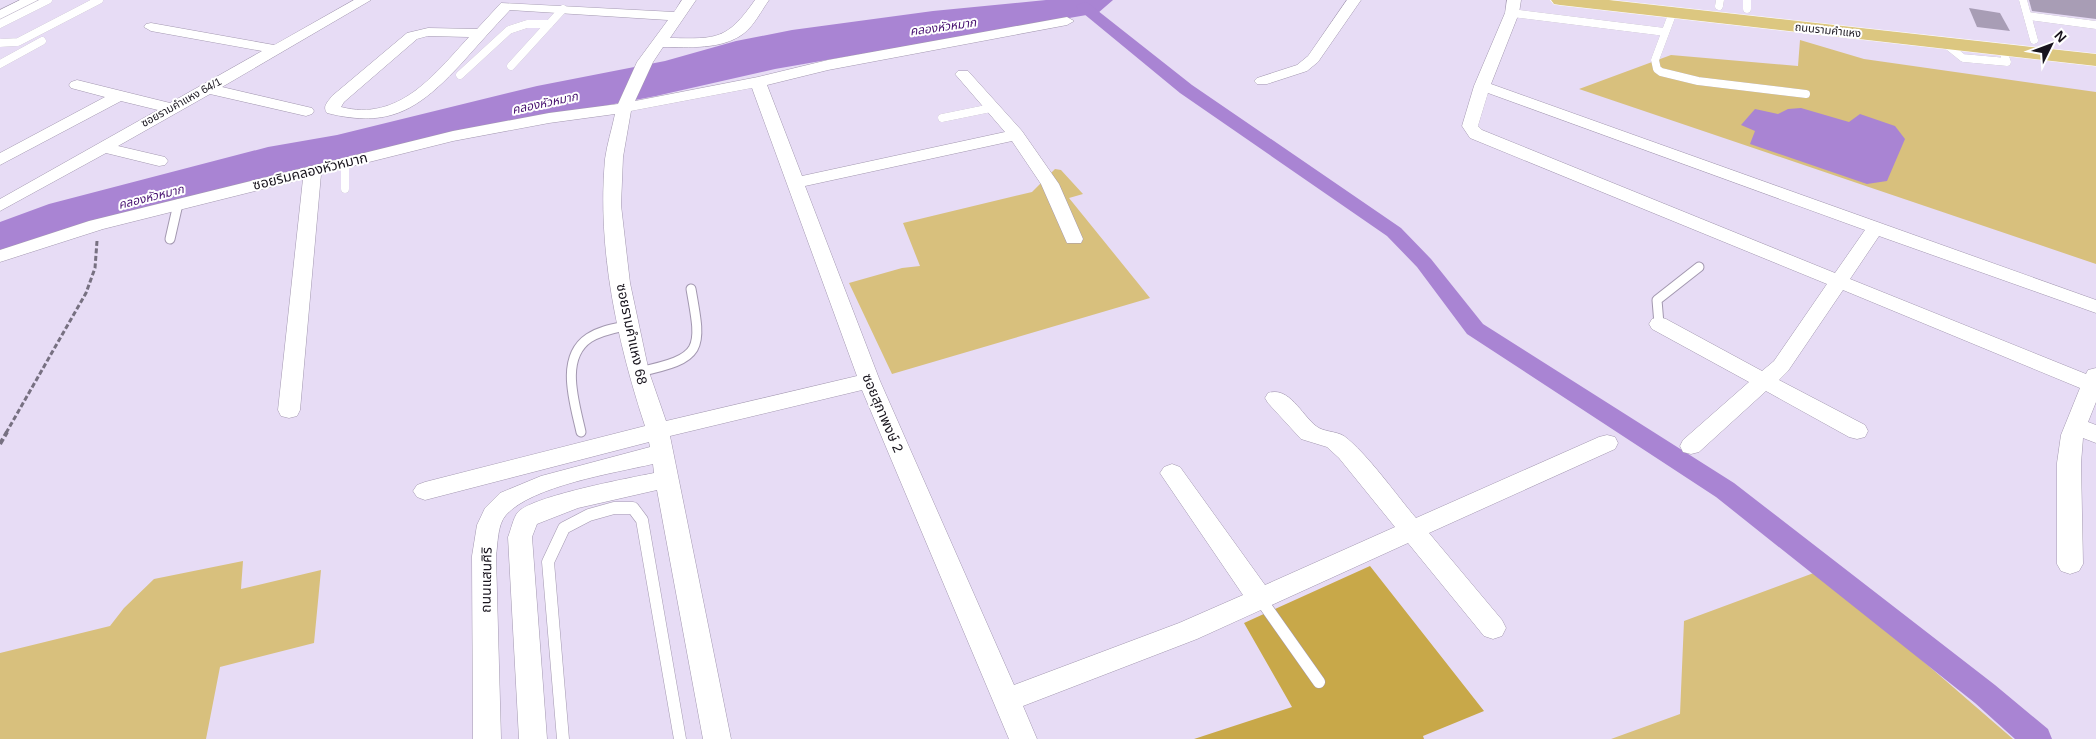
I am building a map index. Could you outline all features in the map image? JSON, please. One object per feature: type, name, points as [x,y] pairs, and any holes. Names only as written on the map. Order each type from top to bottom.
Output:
[{"type":"main road","name":"ถนนรามคำแหง","points":[[1560,0],[1670,6],[2002,50],[2096,60]]},
{"type":"main road","name":"ถนนรามคำแหง","points":[[1670,6],[1719,3],[1747,4],[2096,46]]},
{"type":"street","points":[[0,15],[31,0]]},
{"type":"street","name":"ซอยรามคำแหง 68","points":[[689,0],[645,62],[625,106],[614,157],[612,205],[620,283],[638,372],[660,442],[717,739]]},
{"type":"street","points":[[658,42],[702,42],[728,36],[739,30],[762,0]]},
{"type":"street","points":[[1262,81],[1302,68],[1313,59],[1354,0]]},
{"type":"street","name":"ซอยรามคำแหง 64/1","points":[[0,206],[356,1]]},
{"type":"street","points":[[480,33],[428,32],[412,36],[338,99],[333,110],[352,116],[376,115],[390,112],[412,102],[431,87],[480,33],[502,8],[526,3],[563,9],[605,5],[677,16]]},
{"type":"street","points":[[1513,6],[1482,86],[1470,126],[1476,134],[1839,282],[2094,382],[2072,435],[2070,463],[2070,564]]},
{"type":"street","name":"ซอยริมคลองหัวหมาก","points":[[0,256],[96,225],[453,136],[758,82],[828,66],[1067,21]]},
{"type":"street","points":[[151,27],[274,49]]},
{"type":"street","points":[[963,74],[1016,134],[1050,184],[1074,239]]},
{"type":"street","name":"ซอยสุภาพงษ์ 2","points":[[758,82],[869,381],[1023,739]]},
{"type":"street","points":[[77,85],[171,108]]},
{"type":"street","points":[[1482,86],[2096,306]]},
{"type":"street","points":[[206,88],[306,111]]},
{"type":"street","points":[[0,160],[120,96]]},
{"type":"street","points":[[796,184],[1016,134]]},
{"type":"street","points":[[102,147],[159,161]]},
{"type":"street","points":[[289,410],[313,170]]},
{"type":"street","points":[[1691,446],[1781,366],[1876,227]]},
{"type":"street","points":[[1659,324],[1856,432]]},
{"type":"street","points":[[425,491],[660,442],[869,381]]},
{"type":"street","points":[[1276,398],[1310,432],[1335,441],[1347,452],[1493,628]]},
{"type":"street","points":[[2075,425],[2096,435]]},
{"type":"street","name":"ถนนแสนศิริ","points":[[488,739],[484,556],[489,526],[497,509],[508,498],[525,491],[660,442]]},
{"type":"street","points":[[1007,700],[1188,631],[1259,597],[1414,531],[1607,443]]},
{"type":"street","points":[[1172,473],[1259,597]]},
{"type":"street","points":[[533,739],[520,537],[527,518],[543,510],[577,500],[667,478]]},
{"type":"street","points":[[525,491],[543,510]]},
{"type":"lane","points":[[0,10],[21,0]]},
{"type":"lane","points":[[0,24],[48,0]]},
{"type":"lane","points":[[0,43],[18,42],[100,0]]},
{"type":"lane","points":[[2023,0],[2034,40]]},
{"type":"lane","points":[[1513,6],[1665,32]]},
{"type":"lane","points":[[1670,6],[1665,32],[1654,60],[1657,69],[1661,72],[1698,81],[1806,94]]},
{"type":"lane","points":[[511,66],[563,9]]},
{"type":"lane","points":[[2028,16],[2096,25]]},
{"type":"lane","points":[[460,75],[510,30],[527,24],[549,24]]},
{"type":"lane","points":[[0,64],[42,41]]},
{"type":"lane","points":[[0,57],[8,59]]},
{"type":"lane","points":[[942,118],[992,108]]},
{"type":"lane","points":[[345,162],[345,189]]},
{"type":"lane","points":[[170,239],[178,204]]},
{"type":"lane","points":[[1659,324],[1657,300],[1699,267]]},
{"type":"lane","points":[[638,372],[666,366],[683,358],[699,337],[691,289]]},
{"type":"lane","points":[[581,432],[570,369],[576,354],[586,340],[602,332],[629,326]]},
{"type":"lane","points":[[563,739],[548,562],[564,528],[589,515],[614,508],[633,508],[642,520],[680,739]]},
{"type":"lane","points":[[1259,597],[1319,682]]},
{"type":"path","points":[[0,444],[86,293],[94,275],[98,255],[96,225]]},
{"type":"shaded area","points":[[1800,40],[1864,59],[2096,92],[2096,264],[1579,89],[1671,55],[1798,66]]},
{"type":"shaded area","points":[[1055,169],[1061,170],[1083,194],[1069,198],[1150,298],[892,374],[849,283],[902,268],[920,266],[903,223],[1032,192]]},
{"type":"shaded area","points":[[243,561],[241,589],[321,570],[314,643],[220,667],[206,739],[0,739],[0,653],[110,626],[124,608],[154,579]]},
{"type":"shaded area","points":[[1370,566],[1484,711],[1423,736],[1424,739],[1194,739],[1292,707],[1244,623]]},
{"type":"shaded area","points":[[1819,571],[2013,739],[1611,739],[1680,714],[1684,621]]},
{"type":"water","name":"คลองหัวหมาก","points":[[1046,0],[1113,0],[1098,13],[775,69],[656,96],[400,145],[0,250],[0,222],[49,204],[268,147],[337,135],[537,86],[665,61],[736,41],[792,30],[933,11]]},
{"type":"water","points":[[1801,108],[1849,122],[1860,114],[1895,126],[1905,139],[1887,181],[1867,184],[1750,144],[1755,131],[1741,125],[1755,109],[1778,114],[1788,109]]},
{"type":"building","points":[[2029,0],[2096,0],[2096,19],[2032,11]]},
{"type":"building","points":[[1969,8],[2000,13],[2010,31],[1977,27]]},
{"type":"waterway","points":[[1083,6],[1186,89],[1394,232],[1424,263],[1475,329],[1522,361],[1641,434],[1725,490],[1985,694],[2037,739]]}]
